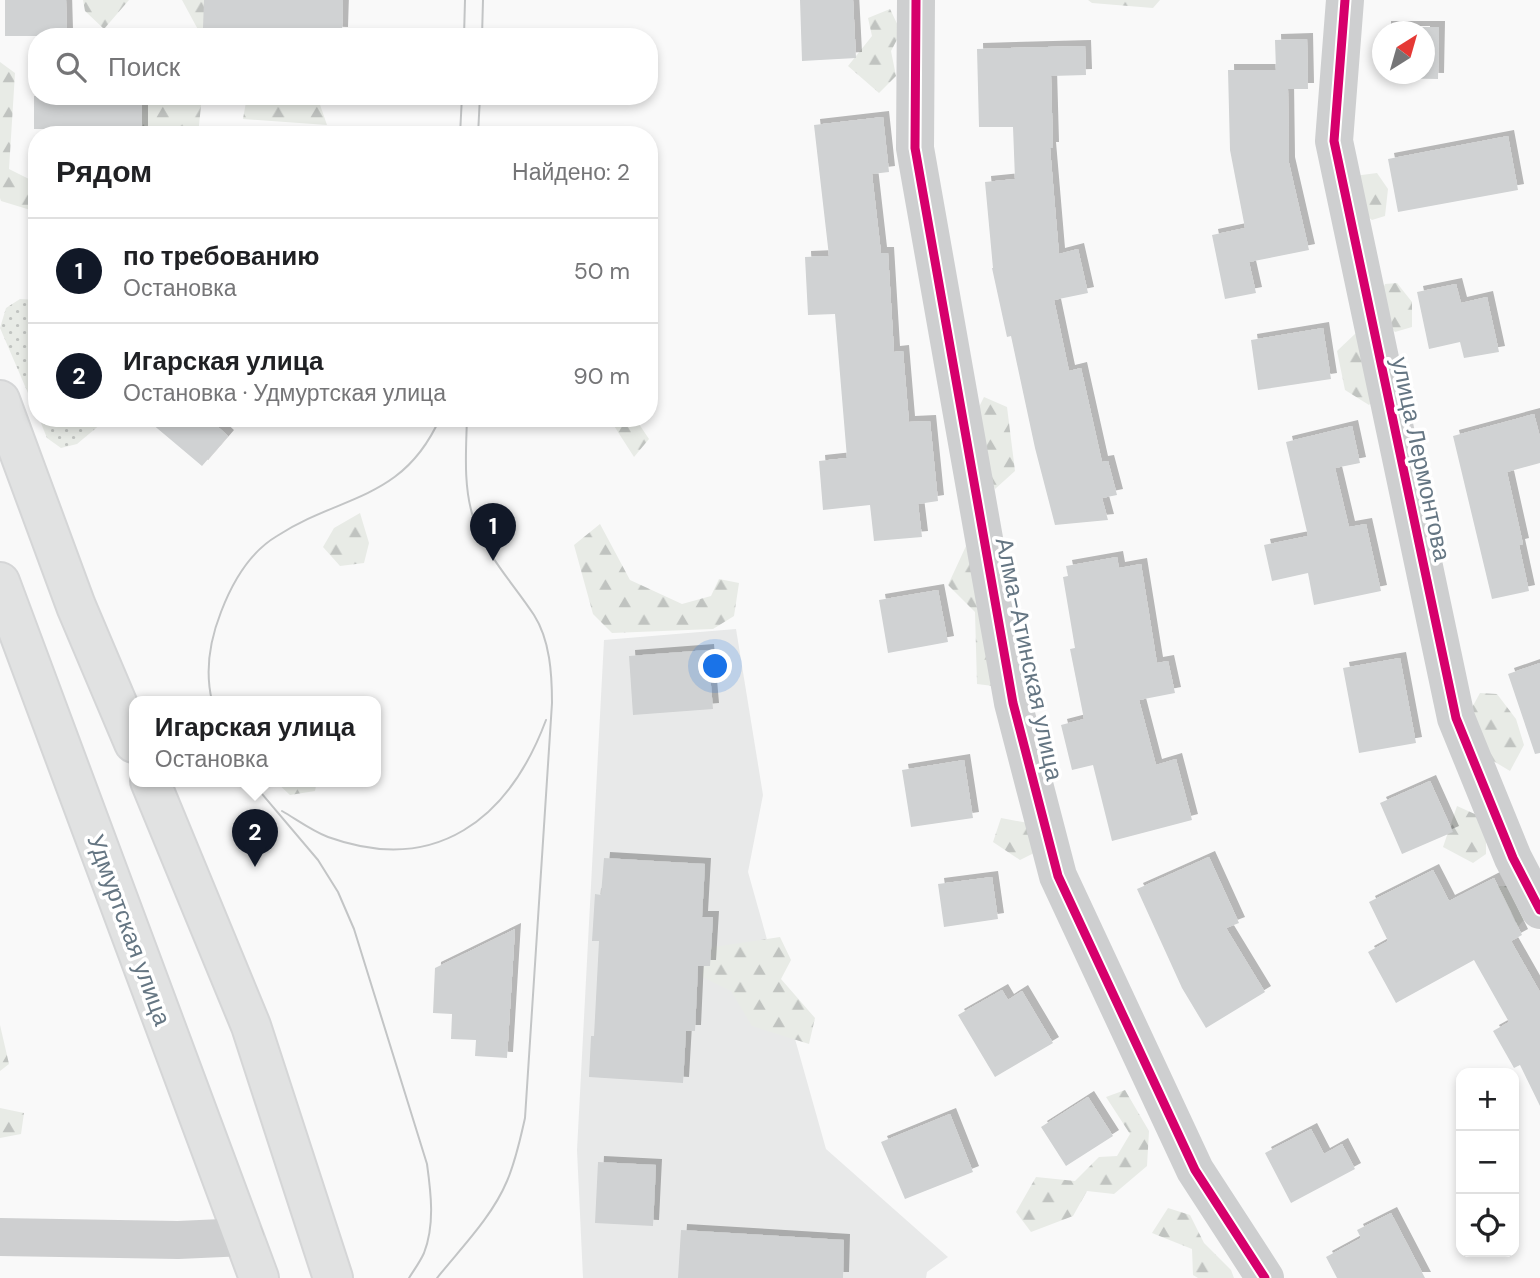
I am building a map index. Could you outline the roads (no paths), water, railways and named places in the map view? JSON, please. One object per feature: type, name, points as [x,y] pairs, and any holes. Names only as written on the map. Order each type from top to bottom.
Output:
[{"type":"main road","points":[[0,400],[76,606],[129,731]]},
{"type":"main road","name":"Удмуртская улица","points":[[0,582],[259,1278]]},
{"type":"main road","points":[[152,787],[251,1026],[332,1278]]},
{"type":"street","name":"Алма-Атинская улица","points":[[916,0],[915,148],[1013,703],[1058,876],[1195,1170],[1265,1278]]},
{"type":"street","name":"улица Лермонтова","points":[[1345,0],[1334,141],[1457,718],[1513,858],[1540,910]]},
{"type":"street","points":[[0,1237],[178,1240],[245,1237]]},
{"type":"tram line","points":[[464,28],[465,0]]},
{"type":"tram line","points":[[482,28],[483,0]]},
{"type":"tram line","points":[[460,126],[462,105]]},
{"type":"tram line","points":[[478,126],[480,105]]},
{"type":"tram line","points":[[211,696],[209,667],[214,634],[231,590],[250,559],[267,543],[301,522],[389,481],[408,466],[435,427]]},
{"type":"tram line","points":[[437,1278],[475,1232],[501,1194],[518,1150],[525,1118],[552,703],[549,658],[544,635],[534,615],[493,558],[479,533],[470,508],[467,427]]},
{"type":"tram line","points":[[282,811],[328,837],[367,847],[402,849],[435,843],[464,830],[489,811],[512,786],[546,720]]},
{"type":"tram line","points":[[256,787],[318,860],[338,892],[354,929],[427,1164],[431,1198],[430,1231],[424,1253],[409,1278]]},
{"type":"place","name":"по требованию","points":[[493,561]]},
{"type":"place","name":"Игарская улица","points":[[255,867]]}]
